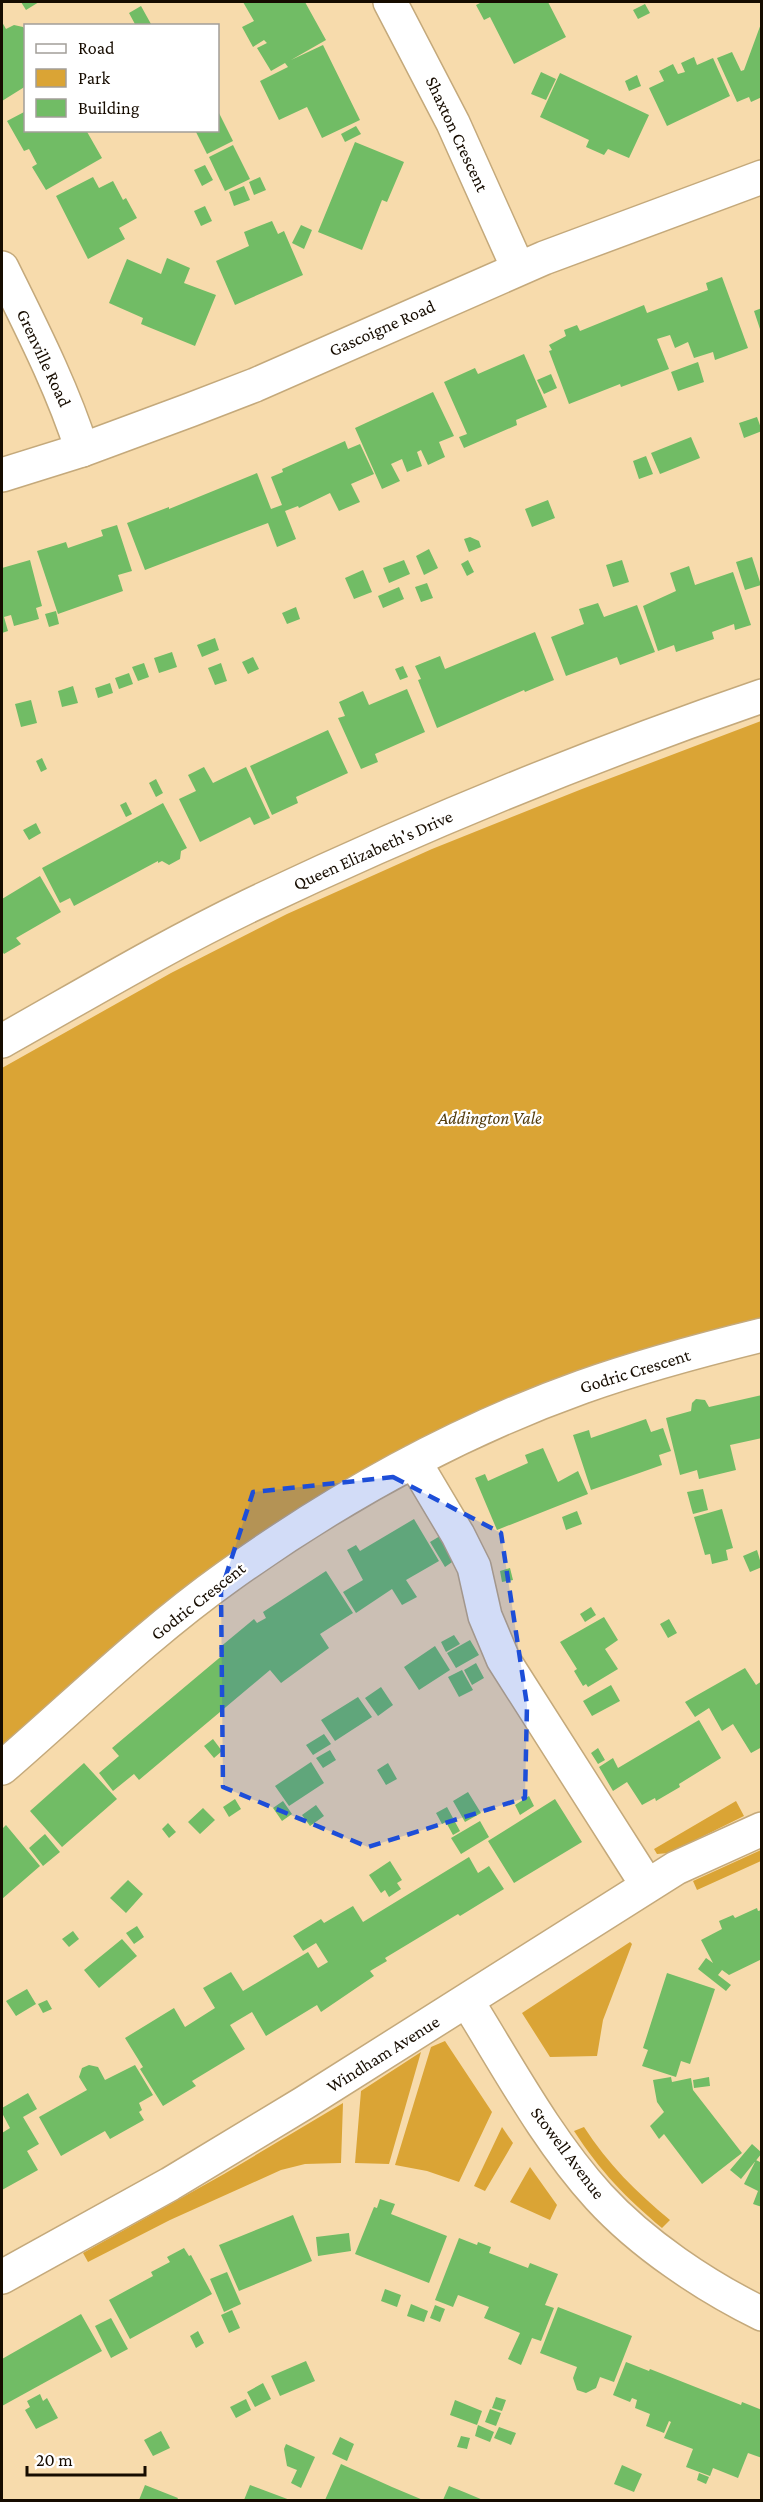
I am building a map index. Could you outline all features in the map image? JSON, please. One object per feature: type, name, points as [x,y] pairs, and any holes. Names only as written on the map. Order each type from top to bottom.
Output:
[{"type":"street","name":"Shaxton Crescent","points":[[390,2],[453,123],[518,268]]},
{"type":"street","name":"Gascoigne Road","points":[[2,475],[82,450],[255,385],[518,268],[762,177]]},
{"type":"street","name":"Grenville Road","points":[[2,268],[55,380],[82,450]]},
{"type":"street","name":"Queen Elizabeth's Drive","points":[[2,1041],[186,939],[315,875],[530,783],[762,696]]},
{"type":"street","name":"Godric Crescent","points":[[2,1768],[136,1649],[226,1577],[316,1517],[414,1461],[521,1411],[581,1387],[644,1366],[762,1335]]},
{"type":"street","points":[[414,1461],[474,1566],[485,1616],[503,1659],[647,1886]]},
{"type":"street","name":"Windham Avenue","points":[[2,2277],[170,2184],[467,2001],[647,1886],[700,1855],[762,1829]]},
{"type":"street","name":"Stowell Avenue","points":[[467,2001],[532,2105],[587,2183],[601,2199],[679,2264],[720,2292],[762,2314]]},
{"type":"highlighted area","points":[[393,1477],[501,1533],[527,1705],[525,1798],[368,1847],[223,1787],[221,1591],[253,1492]]},
{"type":"green space","name":"Addington Vale","points":[[761,721],[761,1320],[538,1387],[463,1419],[392,1454],[318,1496],[262,1533],[2,1748],[2,1068],[171,973],[287,914],[432,849]]},
{"type":"green space","points":[[736,1801],[744,1816],[669,1853],[657,1854],[654,1849]]},
{"type":"green space","points":[[761,1850],[761,1861],[697,1890],[693,1881]]},
{"type":"green space","points":[[630,1942],[632,1944],[603,2020],[597,2056],[550,2057],[522,2013]]},
{"type":"green space","points":[[445,2041],[492,2112],[459,2182],[427,2171],[395,2165],[431,2047]]},
{"type":"green space","points":[[421,2052],[389,2164],[355,2163],[361,2091]]},
{"type":"green space","points":[[343,2103],[341,2163],[305,2164],[281,2170],[170,2220],[88,2262],[83,2253],[224,2174]]},
{"type":"green space","points":[[502,2127],[513,2143],[485,2191],[474,2186]]},
{"type":"green space","points":[[584,2127],[623,2177],[670,2220],[662,2228],[625,2195],[594,2159],[574,2131]]},
{"type":"green space","points":[[530,2167],[557,2205],[550,2220],[510,2202]]},
{"type":"building","points":[[21,2],[39,2],[26,10]]},
{"type":"building","points":[[243,2],[305,2],[326,40],[291,60],[323,45],[360,120],[322,138],[307,107],[279,120],[260,81],[288,67],[285,63],[271,71],[257,48],[267,43],[264,40],[253,47],[242,27],[254,21]]},
{"type":"building","points":[[482,2],[548,2],[566,37],[514,64],[490,17],[484,20],[476,5]]},
{"type":"building","points":[[645,4],[650,13],[638,19],[633,10]]},
{"type":"building","points":[[141,6],[151,24],[135,24],[129,13]]},
{"type":"building","points":[[762,21],[762,97],[751,102],[749,97],[737,102],[717,58],[732,52],[741,71],[744,70]]},
{"type":"building","points":[[2,22],[6,29],[14,25],[24,28],[24,87],[2,101]]},
{"type":"building","points":[[694,57],[697,65],[713,58],[730,96],[667,126],[649,88],[664,81],[659,71],[673,64],[678,74],[685,72],[681,63]]},
{"type":"building","points":[[541,72],[556,79],[546,100],[531,94]]},
{"type":"building","points":[[560,73],[649,115],[629,158],[608,149],[604,155],[586,147],[589,140],[540,117]]},
{"type":"building","points":[[637,75],[641,86],[629,91],[625,81]]},
{"type":"building","points":[[24,112],[24,132],[87,132],[102,158],[46,190],[32,167],[37,164],[29,149],[24,151],[7,121]]},
{"type":"building","points":[[219,113],[233,141],[207,154],[196,132],[219,132]]},
{"type":"building","points":[[356,126],[361,134],[345,142],[341,134]]},
{"type":"building","points":[[355,142],[404,162],[387,202],[382,200],[362,250],[318,232]]},
{"type":"building","points":[[233,145],[250,179],[225,191],[209,157]]},
{"type":"building","points":[[205,165],[213,180],[202,186],[194,170]]},
{"type":"building","points":[[93,177],[99,188],[113,181],[123,200],[126,198],[137,218],[119,228],[125,239],[88,259],[56,196]]},
{"type":"building","points":[[260,177],[266,190],[254,195],[249,182]]},
{"type":"building","points":[[244,186],[250,200],[234,206],[229,192]]},
{"type":"building","points":[[205,206],[212,221],[201,226],[194,211]]},
{"type":"building","points":[[272,221],[278,234],[284,231],[303,275],[235,305],[216,261],[249,246],[244,232]]},
{"type":"building","points":[[301,225],[312,230],[304,249],[292,243]]},
{"type":"building","points":[[167,258],[190,268],[184,283],[216,295],[195,346],[141,324],[143,318],[109,303],[127,259],[161,274]]},
{"type":"building","points":[[722,277],[748,348],[715,360],[713,352],[694,358],[688,342],[675,348],[670,335],[657,339],[669,369],[621,387],[620,384],[569,404],[549,351],[552,350],[549,345],[566,336],[564,330],[577,325],[580,331],[644,305],[647,313],[708,290],[706,283]]},
{"type":"building","points":[[762,308],[762,332],[761,332],[754,311]]},
{"type":"building","points":[[524,354],[547,407],[516,420],[517,425],[464,448],[459,437],[467,434],[444,382],[475,368],[478,374]]},
{"type":"building","points":[[698,362],[704,382],[678,391],[671,372]]},
{"type":"building","points":[[551,374],[557,388],[544,394],[537,380]]},
{"type":"building","points":[[433,392],[454,436],[439,442],[445,457],[428,465],[421,450],[417,452],[422,466],[407,472],[402,459],[391,464],[400,481],[382,489],[355,428]]},
{"type":"building","points":[[757,417],[762,431],[744,438],[739,423]]},
{"type":"building","points":[[691,437],[700,458],[660,474],[651,453]]},
{"type":"building","points":[[345,441],[348,449],[360,444],[374,474],[351,484],[360,502],[339,511],[330,493],[299,508],[298,506],[285,511],[296,539],[277,547],[268,523],[145,570],[127,523],[169,507],[169,509],[257,473],[271,509],[282,505],[271,477],[283,472],[282,469]]},
{"type":"building","points":[[646,456],[653,474],[639,479],[633,461]]},
{"type":"building","points":[[548,500],[555,518],[532,527],[525,509]]},
{"type":"building","points":[[117,525],[132,571],[118,575],[123,591],[58,614],[37,551],[66,542],[68,548],[103,536],[101,530]]},
{"type":"building","points":[[470,537],[479,541],[481,547],[469,552],[464,539]]},
{"type":"building","points":[[429,549],[438,568],[424,575],[416,556]]},
{"type":"building","points":[[752,557],[761,585],[745,590],[736,562]]},
{"type":"building","points":[[30,560],[42,606],[36,608],[39,619],[14,626],[11,615],[4,617],[8,631],[2,633],[2,568]]},
{"type":"building","points":[[404,560],[410,574],[389,583],[383,568]]},
{"type":"building","points":[[468,560],[474,572],[467,576],[461,564]]},
{"type":"building","points":[[622,560],[629,582],[613,587],[606,565]]},
{"type":"building","points":[[689,566],[695,585],[733,572],[751,625],[735,630],[734,624],[712,632],[714,639],[676,652],[674,645],[658,651],[643,606],[676,591],[670,573]]},
{"type":"building","points":[[363,570],[372,592],[354,599],[345,578]]},
{"type":"building","points":[[427,583],[433,598],[421,602],[415,587]]},
{"type":"building","points":[[399,587],[404,599],[383,608],[378,596]]},
{"type":"building","points":[[598,603],[604,617],[637,605],[655,652],[620,665],[617,657],[566,676],[551,637],[584,624],[579,609]]},
{"type":"building","points":[[296,607],[300,619],[287,624],[282,613]]},
{"type":"building","points":[[56,611],[59,624],[49,627],[45,614]]},
{"type":"building","points":[[535,632],[554,680],[525,692],[524,690],[437,728],[418,680],[421,679],[415,666],[440,656],[445,669]]},
{"type":"building","points":[[215,638],[219,650],[202,657],[197,645]]},
{"type":"building","points":[[172,652],[177,667],[159,673],[154,658]]},
{"type":"building","points":[[253,657],[259,669],[248,674],[242,662]]},
{"type":"building","points":[[144,663],[149,677],[138,681],[132,667]]},
{"type":"building","points":[[221,663],[227,681],[215,685],[208,668]]},
{"type":"building","points":[[403,666],[408,677],[400,680],[395,669]]},
{"type":"building","points":[[129,673],[133,684],[119,689],[115,678]]},
{"type":"building","points":[[110,683],[113,693],[98,698],[95,688]]},
{"type":"building","points":[[73,686],[78,703],[62,707],[58,691]]},
{"type":"building","points":[[407,689],[425,732],[375,754],[378,762],[361,769],[338,718],[345,716],[339,702],[363,691],[369,705]]},
{"type":"building","points":[[31,700],[37,723],[21,727],[15,704]]},
{"type":"building","points":[[328,730],[348,773],[296,797],[298,803],[272,815],[250,766]]},
{"type":"building","points":[[42,758],[47,769],[41,772],[36,761]]},
{"type":"building","points":[[204,767],[213,783],[246,767],[270,818],[254,825],[250,817],[200,842],[179,799],[196,791],[188,775]]},
{"type":"building","points":[[156,779],[163,793],[156,797],[149,783]]},
{"type":"building","points":[[126,802],[132,814],[126,817],[120,805]]},
{"type":"building","points":[[163,803],[187,848],[181,851],[180,859],[169,865],[162,861],[158,863],[158,861],[74,906],[70,898],[60,903],[42,868]]},
{"type":"building","points":[[36,823],[41,833],[29,840],[23,830]]},
{"type":"building","points":[[40,876],[61,912],[16,938],[21,944],[4,954],[2,951],[2,899]]},
{"type":"building","points":[[762,1395],[762,1438],[730,1445],[736,1470],[699,1479],[697,1470],[680,1475],[666,1418],[691,1411],[692,1403],[696,1399],[705,1400],[709,1407]]},
{"type":"building","points":[[646,1419],[651,1432],[663,1428],[671,1451],[659,1455],[662,1465],[591,1490],[573,1435],[589,1430],[591,1438]]},
{"type":"building","points":[[543,1448],[558,1482],[578,1471],[588,1494],[497,1530],[475,1478],[485,1474],[488,1481],[528,1463],[525,1455]]},
{"type":"building","points":[[703,1489],[708,1510],[693,1514],[687,1492]]},
{"type":"building","points":[[722,1509],[733,1548],[726,1550],[728,1560],[712,1564],[710,1554],[705,1555],[694,1517]]},
{"type":"building","points":[[577,1511],[582,1524],[566,1530],[562,1517]]},
{"type":"building","points":[[414,1519],[439,1561],[406,1580],[417,1597],[402,1605],[392,1589],[356,1613],[343,1592],[363,1580],[347,1550],[356,1545],[360,1551]]},
{"type":"building","points":[[440,1536],[455,1560],[445,1567],[430,1542]]},
{"type":"building","points":[[757,1550],[762,1567],[750,1572],[743,1556]]},
{"type":"building","points":[[510,1568],[513,1580],[502,1582],[500,1571]]},
{"type":"building","points":[[326,1571],[353,1613],[320,1634],[329,1648],[281,1683],[270,1670],[139,1780],[134,1774],[113,1791],[99,1773],[119,1756],[112,1748],[224,1654],[219,1648],[254,1619],[257,1623],[266,1618],[263,1612]]},
{"type":"building","points":[[591,1607],[596,1615],[585,1622],[580,1614]]},
{"type":"building","points":[[604,1617],[618,1640],[605,1649],[618,1669],[588,1687],[586,1684],[583,1686],[574,1671],[577,1669],[560,1642]]},
{"type":"building","points":[[669,1619],[677,1633],[668,1638],[660,1624]]},
{"type":"building","points":[[454,1635],[460,1644],[446,1652],[441,1642]]},
{"type":"building","points":[[470,1640],[479,1655],[456,1668],[447,1653]]},
{"type":"building","points":[[435,1646],[450,1670],[419,1690],[404,1667]]},
{"type":"building","points":[[476,1663],[484,1678],[472,1685],[464,1670]]},
{"type":"building","points":[[745,1668],[756,1685],[762,1681],[762,1747],[751,1753],[733,1724],[722,1731],[709,1708],[695,1717],[685,1702]]},
{"type":"building","points":[[462,1670],[473,1690],[459,1697],[448,1677]]},
{"type":"building","points":[[611,1685],[620,1701],[592,1716],[583,1701]]},
{"type":"building","points":[[381,1687],[393,1705],[378,1716],[365,1698]]},
{"type":"building","points":[[358,1697],[372,1717],[335,1741],[321,1720]]},
{"type":"building","points":[[699,1720],[721,1758],[656,1801],[655,1798],[642,1805],[627,1782],[613,1791],[599,1767],[613,1758],[618,1768]]},
{"type":"building","points":[[324,1734],[331,1744],[313,1755],[306,1745]]},
{"type":"building","points":[[213,1739],[222,1751],[214,1758],[204,1746]]},
{"type":"building","points":[[598,1748],[605,1760],[598,1764],[591,1753]]},
{"type":"building","points":[[330,1750],[336,1760],[323,1768],[316,1758]]},
{"type":"building","points":[[311,1762],[324,1783],[289,1806],[275,1786]]},
{"type":"building","points":[[84,1763],[117,1799],[62,1847],[30,1811]]},
{"type":"building","points":[[388,1763],[397,1779],[386,1785],[377,1770]]},
{"type":"building","points":[[468,1792],[481,1813],[465,1822],[453,1801]]},
{"type":"building","points":[[529,1796],[534,1806],[520,1815],[515,1805]]},
{"type":"building","points":[[235,1799],[241,1809],[229,1817],[223,1807]]},
{"type":"building","points":[[555,1799],[582,1842],[514,1883],[488,1841]]},
{"type":"building","points":[[283,1801],[292,1814],[282,1821],[273,1808]]},
{"type":"building","points":[[316,1805],[324,1816],[310,1826],[302,1815]]},
{"type":"building","points":[[447,1807],[453,1818],[442,1824],[436,1813]]},
{"type":"building","points":[[203,1808],[215,1820],[200,1834],[188,1822]]},
{"type":"building","points":[[454,1820],[460,1831],[453,1835],[447,1824]]},
{"type":"building","points":[[480,1821],[489,1837],[461,1854],[451,1838]]},
{"type":"building","points":[[168,1823],[176,1832],[169,1838],[162,1829]]},
{"type":"building","points":[[6,1825],[40,1866],[2,1899],[2,1829]]},
{"type":"building","points":[[45,1834],[60,1852],[43,1866],[29,1848]]},
{"type":"building","points":[[469,1857],[478,1873],[489,1866],[504,1889],[385,1958],[387,1961],[370,1971],[374,1976],[321,2012],[317,2005],[266,2036],[252,2012],[230,2025],[245,2049],[192,2081],[196,2086],[163,2106],[140,2069],[143,2067],[125,2038],[174,2008],[185,2027],[215,2008],[203,1988],[231,1972],[243,1991],[308,1952],[318,1968],[328,1962],[316,1943],[303,1951],[293,1936],[321,1919],[324,1923],[353,1906],[363,1922]]},
{"type":"building","points":[[390,1861],[402,1880],[397,1883],[401,1889],[389,1897],[385,1890],[381,1893],[369,1875]]},
{"type":"building","points":[[128,1880],[143,1894],[126,1913],[110,1898]]},
{"type":"building","points":[[757,1908],[758,1911],[762,1910],[762,1959],[729,1975],[722,1970],[718,1975],[731,1985],[726,1991],[698,1969],[706,1958],[713,1963],[701,1940],[722,1929],[719,1921],[733,1915],[735,1918]]},
{"type":"building","points":[[137,1926],[144,1937],[134,1944],[126,1933]]},
{"type":"building","points":[[73,1931],[79,1939],[69,1947],[62,1939]]},
{"type":"building","points":[[122,1939],[137,1956],[99,1988],[84,1970]]},
{"type":"building","points":[[667,1973],[715,1989],[690,2064],[681,2061],[676,2077],[642,2066],[648,2050],[643,2048]]},
{"type":"building","points":[[27,1989],[36,2004],[16,2016],[6,2001]]},
{"type":"building","points":[[47,2000],[52,2009],[43,2013],[38,2004]]},
{"type":"building","points":[[89,2065],[98,2067],[105,2080],[135,2065],[153,2095],[139,2103],[142,2110],[139,2112],[144,2120],[110,2139],[105,2131],[61,2156],[39,2117],[87,2090],[79,2077],[82,2068]]},
{"type":"building","points":[[671,2077],[672,2082],[691,2078],[693,2090],[742,2153],[702,2184],[664,2134],[659,2139],[650,2126],[664,2112],[657,2102],[653,2080]]},
{"type":"building","points":[[709,2077],[710,2086],[694,2088],[693,2080]]},
{"type":"building","points":[[28,2093],[37,2109],[23,2117],[39,2144],[27,2151],[38,2170],[2,2190],[2,2133],[10,2128],[2,2113],[2,2108]]},
{"type":"building","points":[[752,2144],[762,2153],[741,2179],[730,2170]]},
{"type":"building","points":[[756,2160],[762,2163],[762,2207],[753,2204],[758,2191],[744,2184]]},
{"type":"building","points":[[380,2199],[395,2204],[391,2214],[447,2236],[429,2283],[355,2254],[374,2207],[377,2208]]},
{"type":"building","points":[[293,2215],[312,2261],[239,2291],[219,2245]]},
{"type":"building","points":[[349,2233],[351,2251],[318,2256],[316,2237]]},
{"type":"building","points":[[459,2238],[477,2245],[478,2242],[491,2247],[489,2253],[528,2268],[530,2263],[558,2274],[545,2305],[554,2308],[541,2341],[532,2338],[521,2365],[508,2359],[520,2333],[484,2318],[489,2307],[458,2295],[453,2307],[435,2300]]},
{"type":"building","points":[[184,2248],[189,2256],[191,2255],[212,2294],[130,2339],[109,2300],[153,2276],[151,2272],[170,2262],[167,2257]]},
{"type":"building","points":[[227,2272],[241,2304],[224,2312],[210,2279]]},
{"type":"building","points":[[385,2289],[401,2295],[397,2307],[381,2301]]},
{"type":"building","points":[[411,2304],[428,2311],[424,2322],[407,2316]]},
{"type":"building","points":[[435,2305],[445,2309],[440,2322],[430,2318]]},
{"type":"building","points":[[558,2307],[632,2336],[614,2382],[600,2377],[596,2388],[586,2393],[577,2390],[573,2378],[577,2367],[540,2353]]},
{"type":"building","points":[[232,2310],[240,2328],[229,2333],[221,2315]]},
{"type":"building","points":[[81,2314],[102,2351],[2,2406],[2,2359]]},
{"type":"building","points":[[111,2318],[128,2349],[111,2358],[95,2326]]},
{"type":"building","points":[[198,2331],[204,2343],[196,2348],[190,2336]]},
{"type":"building","points":[[306,2361],[315,2381],[280,2396],[271,2376]]},
{"type":"building","points":[[626,2362],[649,2371],[650,2369],[741,2405],[742,2402],[762,2410],[762,2458],[748,2453],[738,2478],[713,2468],[710,2476],[686,2467],[693,2449],[664,2438],[671,2422],[669,2421],[664,2433],[646,2426],[650,2414],[635,2408],[637,2400],[632,2398],[630,2402],[613,2395]]},
{"type":"building","points":[[263,2383],[271,2399],[255,2407],[247,2392]]},
{"type":"building","points":[[40,2394],[43,2401],[47,2398],[58,2418],[36,2429],[25,2410],[30,2407],[27,2401]]},
{"type":"building","points":[[496,2397],[506,2400],[502,2411],[492,2408]]},
{"type":"building","points":[[246,2399],[251,2410],[236,2418],[230,2407]]},
{"type":"building","points":[[455,2400],[482,2411],[477,2425],[450,2415]]},
{"type":"building","points":[[490,2409],[501,2413],[496,2426],[485,2422]]},
{"type":"building","points":[[478,2425],[494,2432],[490,2442],[475,2436]]},
{"type":"building","points":[[499,2427],[516,2433],[511,2445],[494,2438]]},
{"type":"building","points":[[161,2431],[170,2448],[153,2456],[144,2440]]},
{"type":"building","points":[[461,2436],[470,2438],[467,2449],[457,2447]]},
{"type":"building","points":[[340,2437],[354,2444],[347,2461],[332,2454]]},
{"type":"building","points":[[286,2444],[315,2457],[301,2488],[291,2483],[297,2470],[287,2466],[284,2449]]},
{"type":"building","points":[[341,2464],[392,2487],[423,2500],[325,2500]]},
{"type":"building","points":[[622,2465],[642,2474],[634,2492],[614,2484]]},
{"type":"building","points":[[699,2473],[709,2477],[706,2484],[697,2480]]},
{"type":"building","points":[[145,2485],[178,2498],[177,2500],[139,2500]]},
{"type":"building","points":[[250,2485],[290,2500],[244,2500]]},
{"type":"building","points":[[449,2486],[464,2492],[483,2500],[443,2500]]}]
